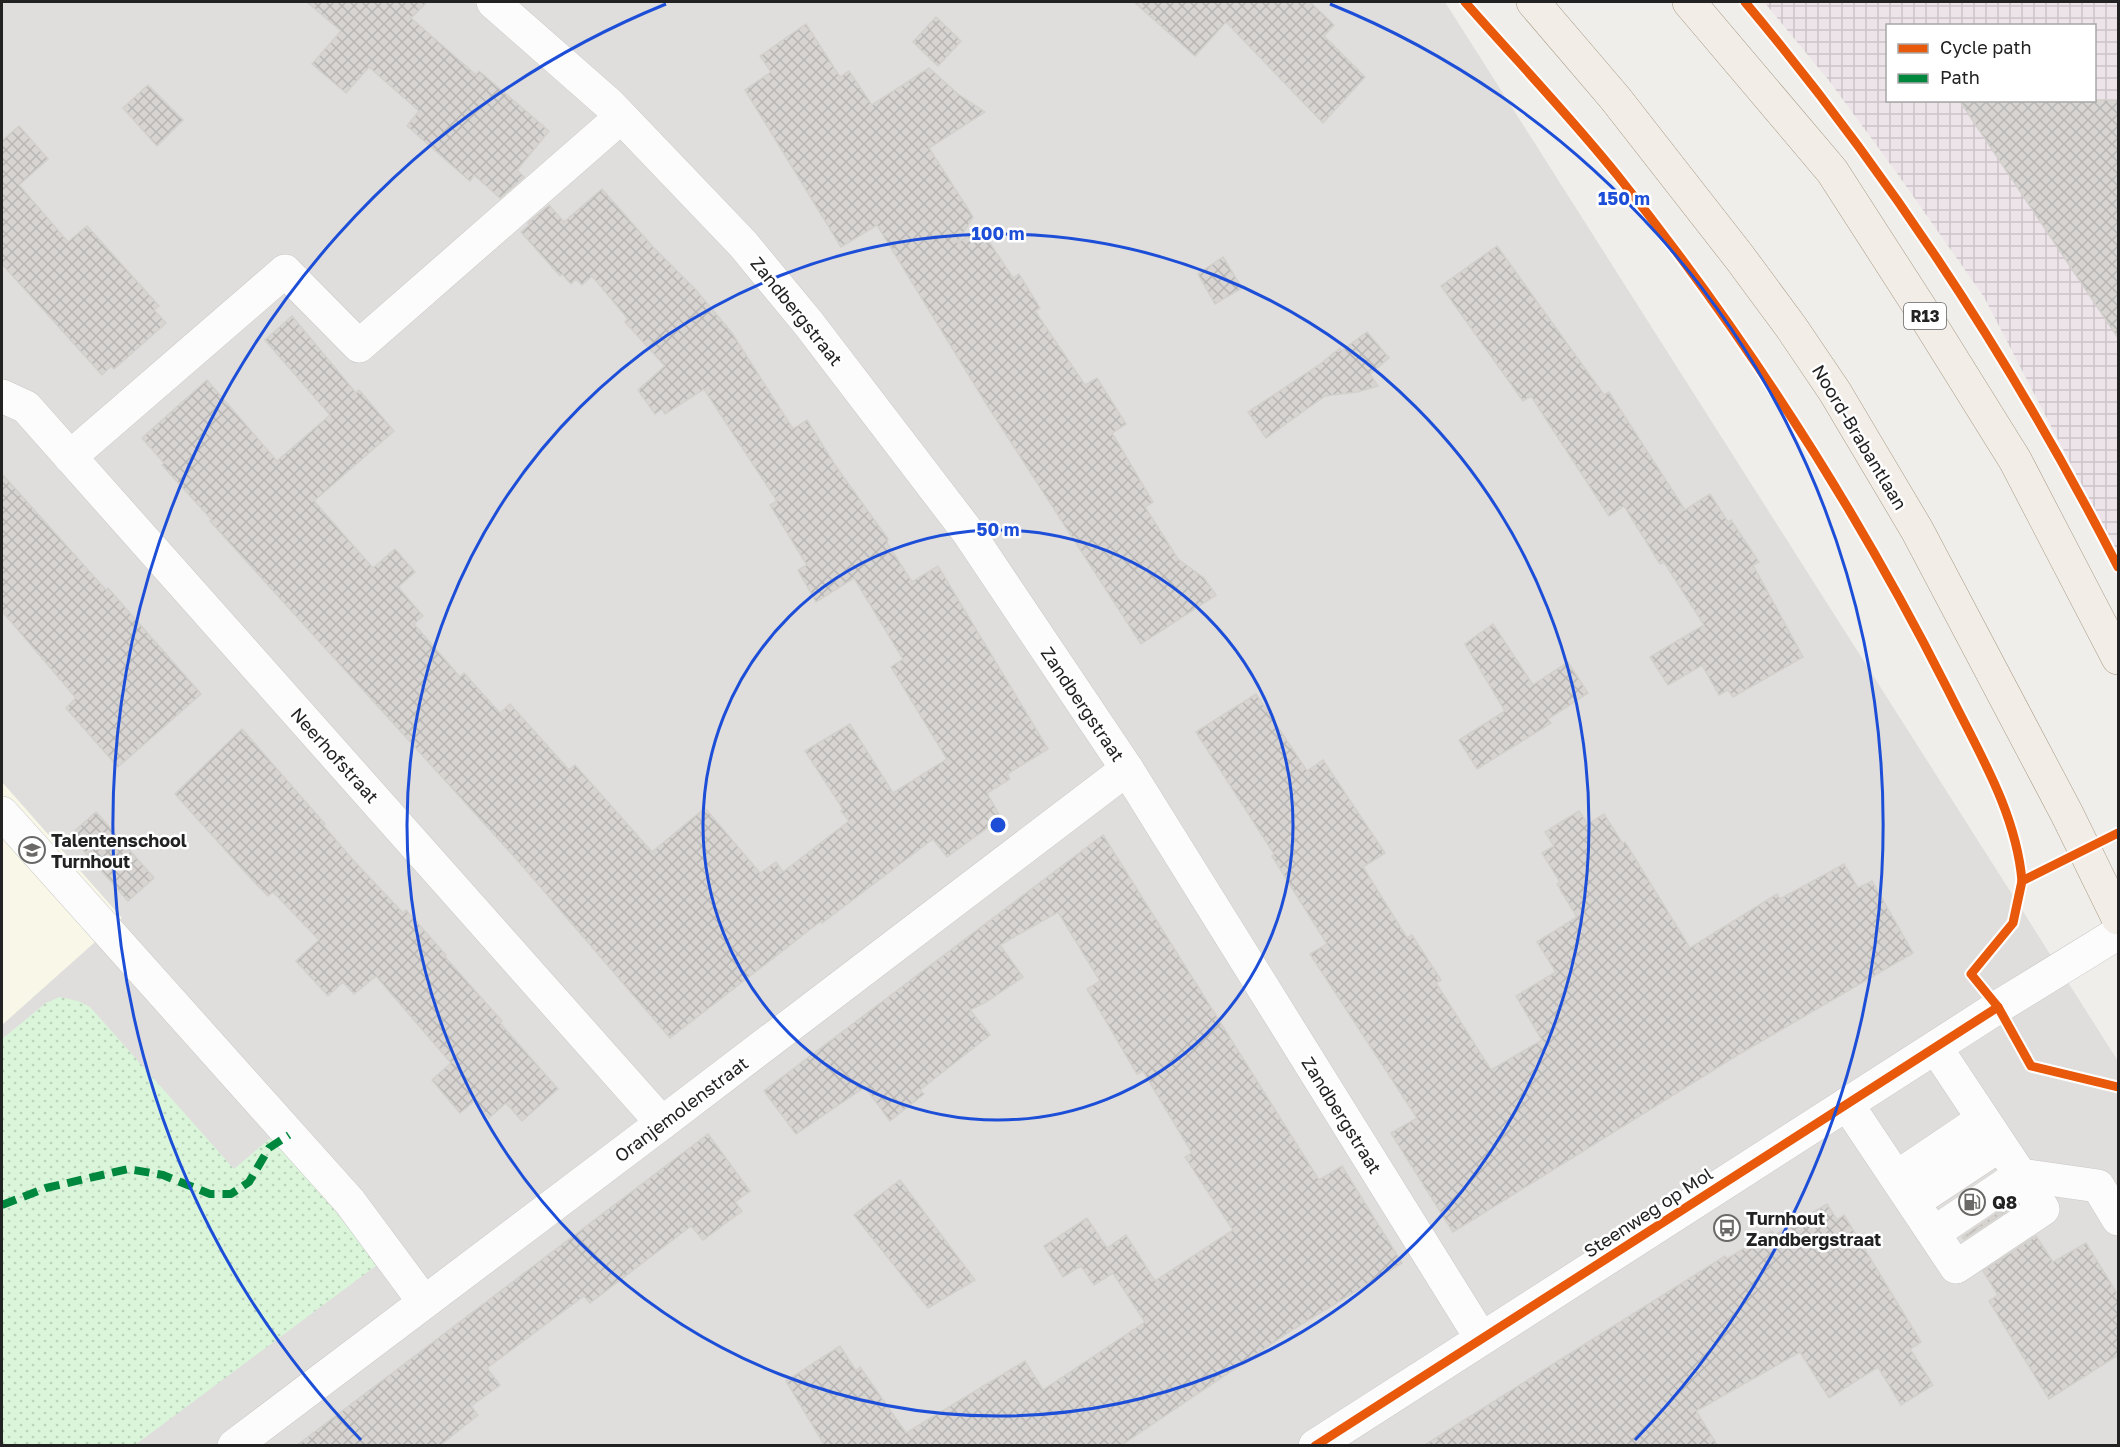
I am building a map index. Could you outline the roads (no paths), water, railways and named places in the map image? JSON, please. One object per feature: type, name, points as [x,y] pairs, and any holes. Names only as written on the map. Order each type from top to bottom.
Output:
[{"type":"main road","name":"Noord-Brabantlaan","points":[[1533,2],[1615,98],[1740,258],[1835,392],[1917,530],[2067,814],[2118,918]]},
{"type":"main road","name":"R13","points":[[1689,2],[1838,181],[2015,459],[2118,658]]},
{"type":"street","name":"Zandbergstraat","points":[[493,2],[609,104],[743,244],[809,324],[968,532],[1127,769],[1481,1338]]},
{"type":"street","points":[[70,457],[285,271],[359,346],[621,117]]},
{"type":"street","name":"Neerhofstraat","points":[[2,396],[26,406],[662,1123]]},
{"type":"street","name":"Oranjemolenstraat","points":[[234,1446],[1127,769]]},
{"type":"street","points":[[2,813],[350,1202],[424,1302]]},
{"type":"street","name":"Steenweg op Mol","points":[[1315,1446],[1998,1007],[2118,933]]},
{"type":"street","points":[[1847,1104],[1956,1267],[2043,1209],[1936,1048]]},
{"type":"street","points":[[1906,1190],[1991,1132]]},
{"type":"street","points":[[2020,1175],[2098,1186],[2118,1219]]},
{"type":"place","name":"Talentenschool Turnhout","points":[[32,850]]},
{"type":"place","name":"Q8","points":[[1972,1202]]},
{"type":"place","name":"Turnhout Zandbergstraat","points":[[1727,1228]]}]
